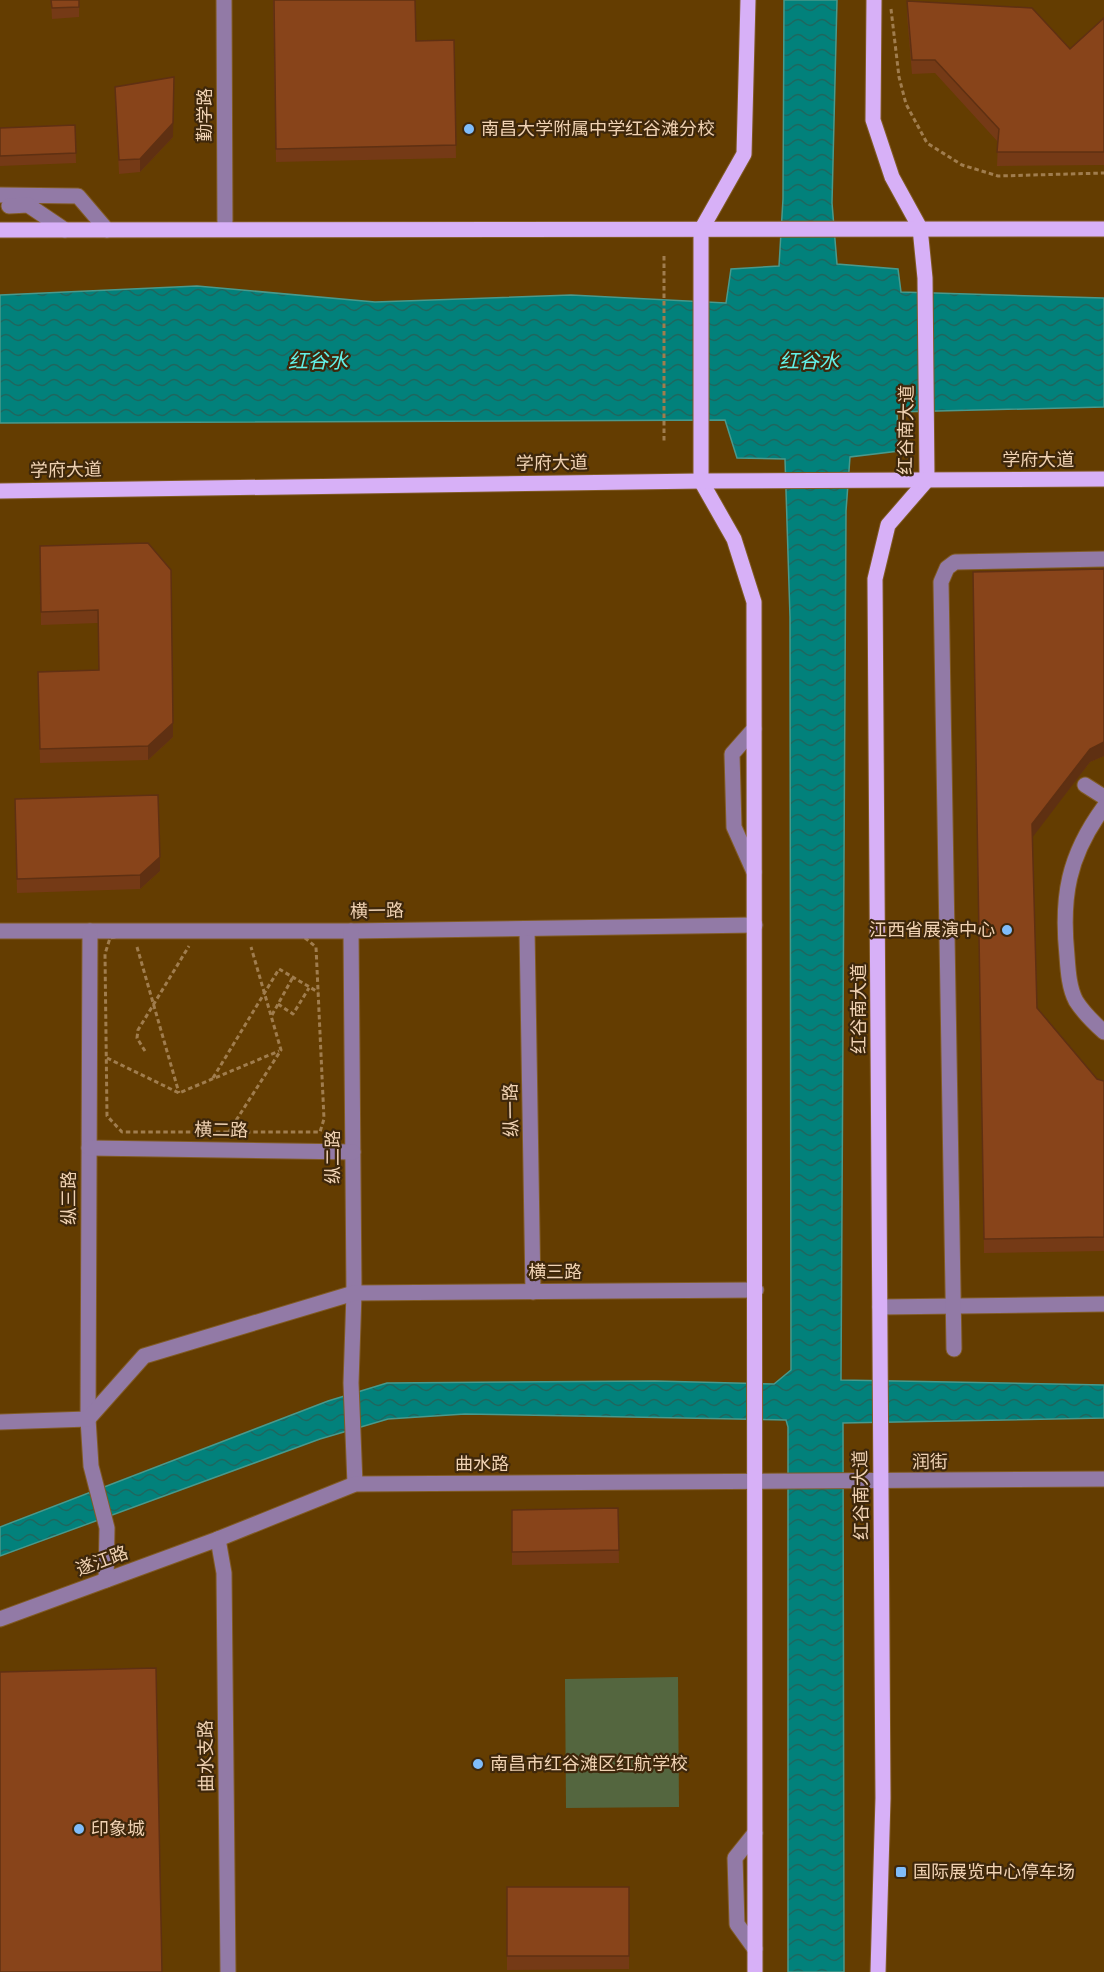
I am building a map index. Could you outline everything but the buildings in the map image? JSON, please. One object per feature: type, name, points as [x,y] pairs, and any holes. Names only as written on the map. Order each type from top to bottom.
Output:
[{"type":"main road","points":[[748,0],[744,154],[702,230],[701,481],[734,539],[754,602],[758,1482],[755,1972]]},
{"type":"main road","name":"红谷南大道","points":[[874,0],[873,120],[892,177],[920,228],[925,278],[927,480],[888,525],[875,579],[883,1798],[878,1972]]},
{"type":"main road","points":[[0,230],[1104,229]]},
{"type":"main road","name":"学府大道","points":[[0,491],[701,481],[1104,479]]},
{"type":"street","name":"勤学路","points":[[224,0],[225,229]]},
{"type":"street","points":[[0,195],[78,196],[106,230]]},
{"type":"street","points":[[0,206],[28,206],[65,230]]},
{"type":"street","points":[[954,1349],[941,582],[947,568],[955,562],[1104,559]]},
{"type":"street","points":[[754,729],[732,754],[734,827],[755,872]]},
{"type":"street","points":[[1085,785],[1104,797]]},
{"type":"street","points":[[1104,807],[1089,827],[1068,876],[1064,924],[1069,976],[1076,1000],[1104,1032]]},
{"type":"street","name":"横一路","points":[[0,931],[246,932],[755,925]]},
{"type":"street","name":"纵一路","points":[[527,928],[533,1292]]},
{"type":"street","name":"纵三路","points":[[90,931],[88,1419],[91,1466],[106,1528],[106,1580]]},
{"type":"street","name":"纵二路","points":[[351,931],[354,1293],[351,1437],[355,1484]]},
{"type":"street","name":"横二路","points":[[89,1148],[353,1152]]},
{"type":"street","name":"横三路","points":[[88,1419],[144,1356],[354,1293],[756,1290]]},
{"type":"street","points":[[880,1307],[1104,1304]]},
{"type":"street","points":[[0,1422],[88,1419]]},
{"type":"street","name":"润街","points":[[758,1482],[1104,1479]]},
{"type":"street","name":"曲水路","points":[[219,1539],[355,1484],[758,1482]]},
{"type":"street","name":"遂江路","points":[[0,1619],[219,1539]]},
{"type":"street","name":"曲水支路","points":[[219,1539],[224,1573],[228,1972]]},
{"type":"path","points":[[890,0],[899,77],[906,104],[927,143],[962,165],[998,176],[1104,173]]},
{"type":"path","points":[[664,256],[664,441]]},
{"type":"path","points":[[132,932],[179,1093]]},
{"type":"path","points":[[132,932],[196,934],[299,933],[316,947],[324,1119],[320,1132],[122,1132],[107,1116],[105,954],[110,938],[132,932]]},
{"type":"path","points":[[228,1133],[281,1050],[246,932]]},
{"type":"path","points":[[145,1051],[137,1038],[138,1030],[196,934]]},
{"type":"path","points":[[212,1079],[279,969],[318,992]]},
{"type":"path","points":[[272,1016],[293,977]]},
{"type":"path","points":[[278,1004],[293,1014],[309,988]]},
{"type":"path","points":[[89,1049],[179,1093],[281,1050]]},
{"type":"green space","points":[[678,1677],[679,1807],[566,1808],[565,1679]]},
{"type":"water","name":"红谷水","points":[[784,0],[837,0],[832,203],[837,264],[898,269],[901,292],[1104,298],[1104,407],[897,412],[899,451],[850,457],[846,511],[841,1380],[1104,1385],[1104,1418],[843,1423],[844,1972],[788,1972],[788,1427],[786,1420],[465,1414],[388,1419],[320,1439],[0,1556],[0,1527],[328,1401],[387,1383],[655,1381],[774,1384],[791,1370],[790,617],[785,459],[737,458],[725,420],[0,423],[0,295],[197,286],[375,302],[571,295],[726,303],[731,269],[779,266],[783,199]]},
{"type":"place","name":"南昌大学附属中学红谷滩分校","points":[[469,129]]},
{"type":"place","name":"江西省展演中心","points":[[1007,930]]},
{"type":"place","name":"南昌市红谷滩区红航学校","points":[[478,1764]]},
{"type":"place","name":"印象城","points":[[79,1829]]},
{"type":"place","name":"国际展览中心停车场","points":[[901,1872]]}]
